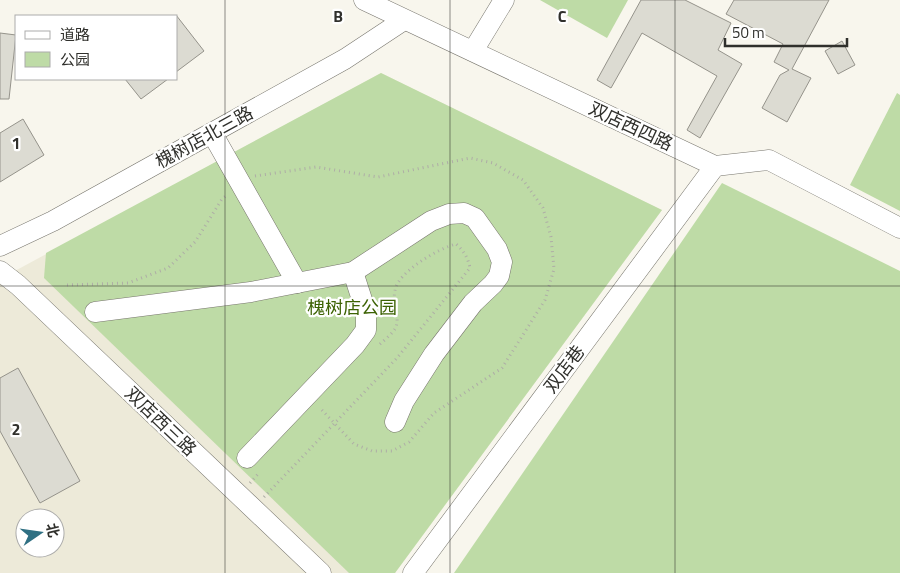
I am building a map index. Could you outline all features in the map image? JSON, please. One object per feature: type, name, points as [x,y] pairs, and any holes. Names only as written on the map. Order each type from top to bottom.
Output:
[{"type":"street","name":"双店西四路","points":[[364,0],[715,166]]},
{"type":"street","points":[[473,51],[504,0]]},
{"type":"street","name":"槐树店北三路","points":[[0,246],[53,221],[345,59],[404,20]]},
{"type":"street","points":[[212,133],[297,283]]},
{"type":"street","points":[[715,166],[769,160],[900,228]]},
{"type":"street","name":"双店巷","points":[[413,573],[715,166]]},
{"type":"street","points":[[95,312],[251,292],[354,272],[431,221],[449,214],[464,213],[475,218],[498,249],[502,262],[499,276],[472,303],[434,354],[404,401],[395,422]]},
{"type":"street","name":"双店西三路","points":[[0,271],[18,285],[321,573]]},
{"type":"street","points":[[247,458],[355,345],[366,330],[366,312],[354,272]]},
{"type":"path","points":[[253,508],[335,425],[397,358],[470,268],[468,259],[462,249],[456,244],[448,246],[421,262],[399,280],[395,290],[397,317],[395,328],[376,348]]},
{"type":"path","points":[[320,408],[326,402]]},
{"type":"path","points":[[238,495],[266,466]]},
{"type":"shaded area","name":"槐树店公园","points":[[381,73],[662,210],[395,573],[0,573],[0,279]]},
{"type":"green space","points":[[540,0],[628,0],[607,38]]},
{"type":"green space","name":"槐树店公园","points":[[381,73],[662,210],[395,573],[349,573],[44,278],[46,253]]},
{"type":"green space","points":[[897,93],[900,95],[900,211],[850,185]]},
{"type":"green space","points":[[722,183],[900,271],[900,573],[454,573]]},
{"type":"building","points":[[641,0],[685,0],[731,23],[718,50],[742,64],[700,138],[687,130],[717,76],[642,33],[611,88],[597,80]]},
{"type":"building","points":[[734,0],[829,0],[792,69],[811,78],[787,122],[762,108],[780,75],[789,70],[774,62],[783,44],[726,14]]},
{"type":"building","points":[[178,18],[204,51],[178,70]]},
{"type":"building","points":[[0,33],[15,35],[15,44],[9,99],[0,99]]},
{"type":"building","points":[[842,41],[855,65],[838,74],[825,51]]},
{"type":"building","points":[[126,80],[167,80],[141,99]]},
{"type":"building","points":[[23,119],[44,155],[0,182],[0,133]]},
{"type":"building","points":[[18,368],[80,481],[40,503],[0,431],[0,378]]}]
